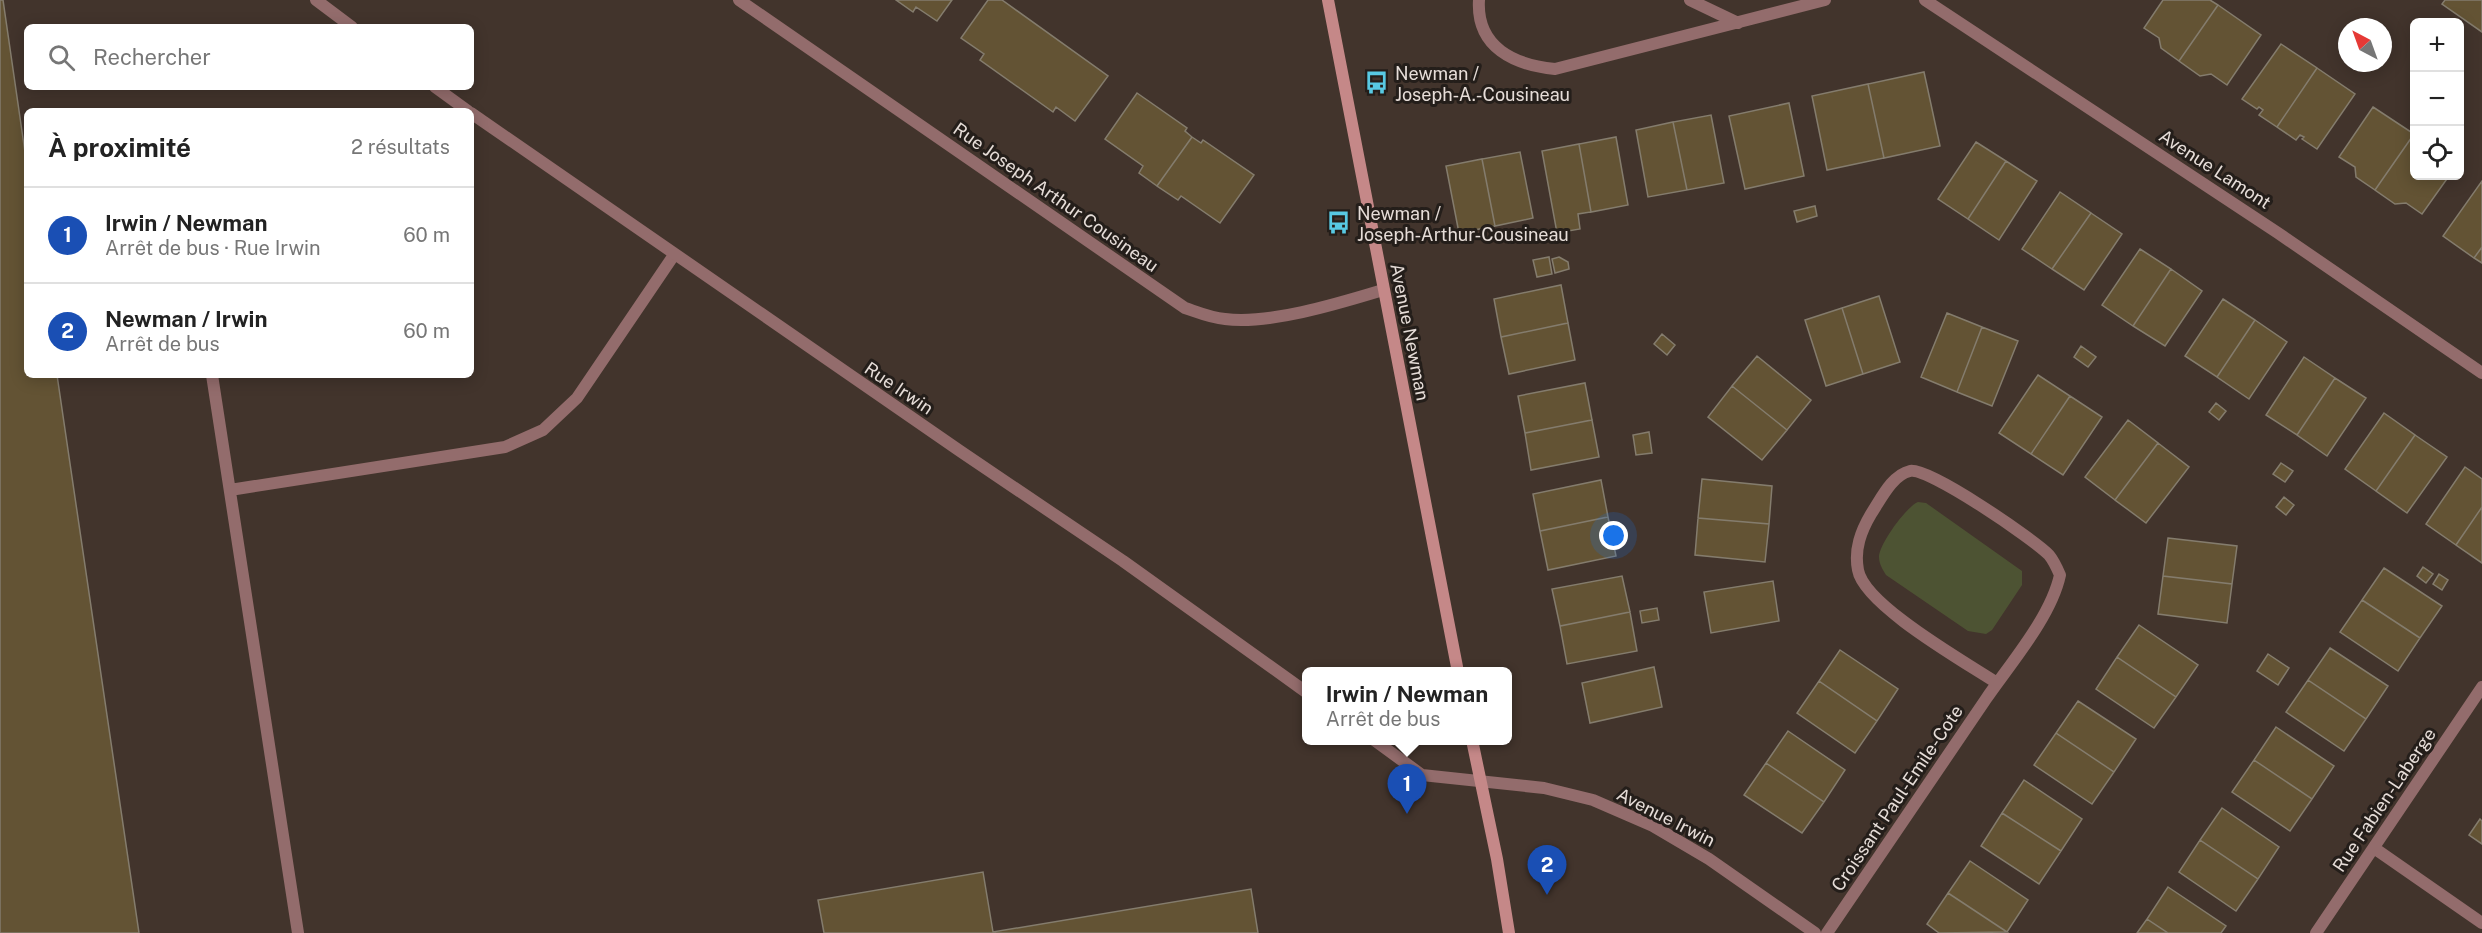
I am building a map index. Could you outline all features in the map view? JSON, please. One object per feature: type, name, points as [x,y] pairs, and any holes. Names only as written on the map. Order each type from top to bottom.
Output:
[{"type":"street","points":[[316,0],[348,24]]},
{"type":"street","name":"Rue Joseph Arthur Cousineau","points":[[739,0],[1185,308],[1225,319],[1264,317],[1328,306],[1383,290]]},
{"type":"street","name":"Avenue Newman","points":[[1328,0],[1457,667]]},
{"type":"street","points":[[1479,0],[1484,27],[1498,49],[1515,61],[1528,66],[1555,69],[1825,0]]},
{"type":"street","points":[[1690,0],[1738,23]]},
{"type":"street","name":"Avenue Lamont","points":[[1925,0],[2278,233],[2482,373]]},
{"type":"street","name":"Rue Irwin","points":[[439,90],[464,108]]},
{"type":"street","name":"Rue Irwin","points":[[474,115],[674,255],[1124,561],[1302,689]]},
{"type":"street","points":[[230,489],[505,447],[543,430],[577,398],[674,255]]},
{"type":"street","points":[[212,378],[298,933]]},
{"type":"street","name":"Croissant Paul-Emile-Cote","points":[[1827,933],[1997,683],[2053,598],[2060,575],[2056,564],[2031,541],[1942,481],[1926,472],[1911,470],[1896,479],[1864,524],[1856,547],[1858,571],[1866,588],[1887,609],[1997,683]]},
{"type":"street","name":"Rue Fabien-Laberge","points":[[2316,933],[2482,687]]},
{"type":"street","points":[[1380,745],[1422,775],[1481,782]]},
{"type":"street","points":[[1473,745],[1509,933]]},
{"type":"street","name":"Avenue Irwin","points":[[1481,782],[1544,788],[1593,800],[1653,826],[1709,859],[1815,933]]},
{"type":"street","points":[[2374,848],[2482,923]]},
{"type":"green space","points":[[1918,502],[1926,503],[2022,571],[2022,585],[1992,630],[1986,634],[1968,631],[1886,575],[1882,569],[1880,551],[1888,535],[1901,518]]},
{"type":"building","points":[[0,0],[3,0],[24,145],[24,378],[57,378],[139,933],[0,933]]},
{"type":"building","points":[[896,0],[952,0],[937,21],[916,7],[913,12]]},
{"type":"building","points":[[988,0],[1002,0],[1108,76],[1075,121],[1056,107],[1053,112],[980,60],[984,54],[961,38]]},
{"type":"building","points":[[2163,0],[2210,0],[2218,5],[2179,61],[2161,48],[2159,38],[2144,28]]},
{"type":"building","points":[[2445,0],[2482,0],[2482,32],[2464,18],[2442,4]]},
{"type":"building","points":[[2218,5],[2261,35],[2227,85],[2211,74],[2200,76],[2179,61]]},
{"type":"building","points":[[2281,44],[2317,68],[2277,127],[2259,115],[2263,110],[2259,107],[2257,109],[2242,99]]},
{"type":"building","points":[[2317,68],[2355,94],[2317,149],[2302,139],[2304,137],[2300,135],[2296,140],[2277,127]]},
{"type":"building","points":[[1924,72],[1940,146],[1884,158],[1868,84]]},
{"type":"building","points":[[1868,84],[1884,158],[1827,170],[1812,96]]},
{"type":"building","points":[[1137,93],[1187,128],[1185,131],[1192,137],[1157,186],[1139,173],[1143,166],[1105,139]]},
{"type":"building","points":[[1789,103],[1804,176],[1745,189],[1729,116]]},
{"type":"building","points":[[2373,107],[2410,131],[2410,140],[2375,190],[2356,177],[2355,167],[2339,157]]},
{"type":"building","points":[[1711,115],[1724,183],[1687,190],[1673,122]]},
{"type":"building","points":[[1673,122],[1687,190],[1648,197],[1636,130]]},
{"type":"building","points":[[1192,137],[1201,143],[1203,140],[1254,175],[1220,223],[1181,196],[1178,200],[1157,186]]},
{"type":"building","points":[[1616,137],[1628,205],[1591,212],[1579,144]]},
{"type":"building","points":[[2410,140],[2410,180],[2446,180],[2422,214],[2406,203],[2395,204],[2375,190]]},
{"type":"building","points":[[1976,142],[2006,161],[1968,219],[1938,199]]},
{"type":"building","points":[[1579,144],[1591,212],[1578,214],[1580,229],[1557,233],[1542,151]]},
{"type":"building","points":[[1520,152],[1533,218],[1495,226],[1482,159]]},
{"type":"building","points":[[1482,159],[1495,226],[1459,233],[1446,166]]},
{"type":"building","points":[[2006,161],[2037,181],[1999,240],[1968,219]]},
{"type":"building","points":[[2482,181],[2482,247],[2474,258],[2443,236]]},
{"type":"building","points":[[2060,192],[2091,213],[2052,269],[2022,249]]},
{"type":"building","points":[[1815,206],[1817,216],[1797,222],[1794,211]]},
{"type":"building","points":[[2091,213],[2122,234],[2084,290],[2052,269]]},
{"type":"building","points":[[2482,247],[2482,263],[2474,258]]},
{"type":"building","points":[[2140,249],[2171,269],[2133,326],[2102,305]]},
{"type":"building","points":[[1549,257],[1552,274],[1537,277],[1533,260]]},
{"type":"building","points":[[1559,257],[1568,262],[1569,269],[1555,273],[1552,259]]},
{"type":"building","points":[[2171,269],[2202,291],[2165,346],[2133,326]]},
{"type":"building","points":[[1561,285],[1568,323],[1501,337],[1494,299]]},
{"type":"building","points":[[1879,296],[1900,362],[1863,374],[1842,308]]},
{"type":"building","points":[[2223,299],[2255,320],[2217,377],[2185,356]]},
{"type":"building","points":[[1842,308],[1863,374],[1826,386],[1805,320]]},
{"type":"building","points":[[1947,313],[1982,327],[1957,392],[1921,377]]},
{"type":"building","points":[[2255,320],[2287,342],[2249,399],[2217,377]]},
{"type":"building","points":[[1568,323],[1575,360],[1509,374],[1501,337]]},
{"type":"building","points":[[1982,327],[2018,341],[1992,406],[1957,392]]},
{"type":"building","points":[[1662,334],[1675,345],[1667,355],[1654,344]]},
{"type":"building","points":[[2081,346],[2096,357],[2088,367],[2074,357]]},
{"type":"building","points":[[1757,356],[1811,400],[1787,430],[1732,386]]},
{"type":"building","points":[[2304,357],[2335,378],[2297,435],[2266,415]]},
{"type":"building","points":[[2038,375],[2070,396],[2031,454],[1999,433]]},
{"type":"building","points":[[2335,378],[2366,398],[2327,456],[2297,435]]},
{"type":"building","points":[[1585,383],[1592,420],[1525,433],[1518,396]]},
{"type":"building","points":[[1732,386],[1787,430],[1762,460],[1708,417]]},
{"type":"building","points":[[2070,396],[2102,417],[2063,475],[2031,454]]},
{"type":"building","points":[[2216,403],[2226,411],[2219,420],[2209,412]]},
{"type":"building","points":[[2384,413],[2415,435],[2376,491],[2345,469]]},
{"type":"building","points":[[1592,420],[1599,457],[1531,470],[1525,433]]},
{"type":"building","points":[[2128,420],[2158,443],[2115,500],[2085,477]]},
{"type":"building","points":[[1649,432],[1652,453],[1636,455],[1633,435]]},
{"type":"building","points":[[2415,435],[2447,457],[2407,513],[2376,491]]},
{"type":"building","points":[[2158,443],[2189,467],[2146,523],[2115,500]]},
{"type":"building","points":[[2281,463],[2293,471],[2285,482],[2273,474]]},
{"type":"building","points":[[2465,467],[2482,479],[2482,507],[2456,545],[2426,524]]},
{"type":"building","points":[[1702,479],[1772,486],[1769,524],[1698,518]]},
{"type":"building","points":[[1601,480],[1608,517],[1540,531],[1533,494]]},
{"type":"building","points":[[2284,497],[2294,505],[2286,515],[2276,507]]},
{"type":"building","points":[[2482,507],[2482,563],[2456,545]]},
{"type":"building","points":[[1608,517],[1616,556],[1548,570],[1540,531]]},
{"type":"building","points":[[1698,518],[1769,524],[1765,562],[1695,555]]},
{"type":"building","points":[[2168,538],[2237,546],[2232,584],[2163,576]]},
{"type":"building","points":[[2423,567],[2433,574],[2426,583],[2417,576]]},
{"type":"building","points":[[2384,568],[2442,606],[2420,638],[2362,600]]},
{"type":"building","points":[[2439,574],[2448,580],[2442,590],[2433,584]]},
{"type":"building","points":[[1622,576],[1630,612],[1560,626],[1552,589]]},
{"type":"building","points":[[2163,576],[2232,584],[2227,623],[2158,614]]},
{"type":"building","points":[[1773,581],[1779,621],[1711,633],[1704,592]]},
{"type":"building","points":[[2362,600],[2420,638],[2398,671],[2340,632]]},
{"type":"building","points":[[1657,608],[1659,620],[1642,623],[1640,611]]},
{"type":"building","points":[[1630,612],[1637,651],[1567,664],[1560,626]]},
{"type":"building","points":[[2139,625],[2198,665],[2176,697],[2117,657]]},
{"type":"building","points":[[2330,648],[2388,686],[2366,719],[2308,680]]},
{"type":"building","points":[[1840,650],[1898,689],[1877,721],[1819,681]]},
{"type":"building","points":[[2268,654],[2289,668],[2278,685],[2257,671]]},
{"type":"building","points":[[2117,657],[2176,697],[2154,728],[2096,689]]},
{"type":"building","points":[[1654,667],[1662,707],[1590,723],[1582,683]]},
{"type":"building","points":[[2308,680],[2366,719],[2344,751],[2286,712]]},
{"type":"building","points":[[1819,681],[1877,721],[1855,753],[1797,713]]},
{"type":"building","points":[[2078,701],[2136,739],[2114,772],[2056,733]]},
{"type":"building","points":[[2276,727],[2334,766],[2312,799],[2254,760]]},
{"type":"building","points":[[1788,731],[1845,770],[1824,802],[1766,763]]},
{"type":"building","points":[[2056,733],[2114,772],[2092,804],[2034,765]]},
{"type":"building","points":[[2254,760],[2312,799],[2290,831],[2232,792]]},
{"type":"building","points":[[1766,763],[1824,802],[1802,833],[1744,795]]},
{"type":"building","points":[[2024,780],[2082,819],[2061,851],[2002,813]]},
{"type":"building","points":[[2222,808],[2279,847],[2258,879],[2200,840]]},
{"type":"building","points":[[2002,813],[2061,851],[2039,884],[1981,846]]},
{"type":"building","points":[[2480,819],[2482,821],[2482,844],[2469,835]]},
{"type":"building","points":[[2200,840],[2258,879],[2236,911],[2179,872]]},
{"type":"building","points":[[1970,861],[2028,900],[2007,932],[1948,893]]},
{"type":"building","points":[[983,872],[993,932],[1251,889],[1258,933],[824,933],[818,900]]},
{"type":"building","points":[[2168,887],[2226,926],[2221,933],[2168,933],[2147,919]]},
{"type":"building","points":[[1948,893],[2007,932],[1939,933],[1927,924]]},
{"type":"building","points":[[2147,919],[2168,933],[2137,933]]},
{"type":"place","name":"Newman / Joseph-A.-Cousineau","points":[[1377,83]]},
{"type":"place","name":"Newman / Joseph-Arthur-Cousineau","points":[[1339,223]]},
{"type":"place","name":"Irwin / Newman","points":[[1407,814]]},
{"type":"place","name":"Newman / Irwin","points":[[1547,895]]}]
